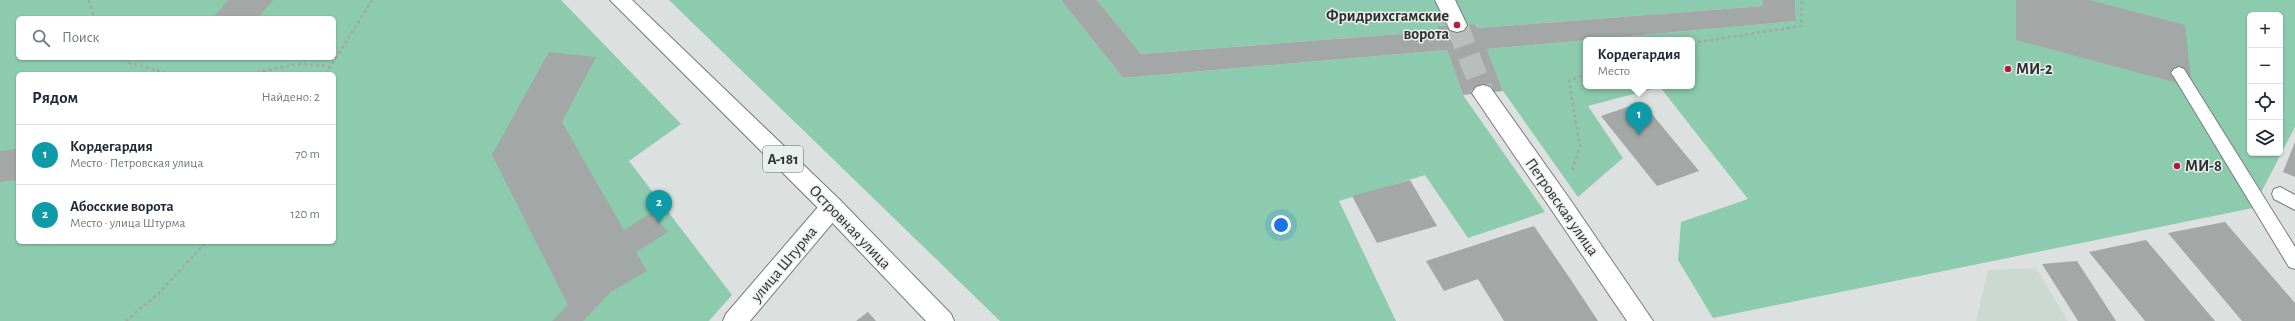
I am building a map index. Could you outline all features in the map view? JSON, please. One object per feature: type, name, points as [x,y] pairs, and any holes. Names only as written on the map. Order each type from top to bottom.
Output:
[{"type":"main road","name":"Островная улица","points":[[620,0],[832,208],[942,321]]},
{"type":"main road","points":[[1445,0],[1457,25]]},
{"type":"main road","name":"Петровская улица","points":[[1483,93],[1641,321]]},
{"type":"main road","name":"улица Штурма","points":[[735,321],[832,208]]},
{"type":"lane","points":[[2179,74],[2295,262]]},
{"type":"lane","points":[[2280,194],[2295,203]]},
{"type":"path","points":[[89,0],[93,16]]},
{"type":"path","points":[[336,57],[372,0]]},
{"type":"path","points":[[1695,43],[1802,26],[1802,0]]},
{"type":"path","points":[[126,60],[130,63],[163,72]]},
{"type":"path","points":[[327,72],[334,60]]},
{"type":"path","points":[[260,72],[297,64],[330,66]]},
{"type":"path","points":[[1561,205],[1580,147],[1569,81],[1583,75]]},
{"type":"path","points":[[126,321],[160,292],[204,244]]},
{"type":"shaded area","points":[[2036,268],[2068,321],[1976,321],[1988,270]]},
{"type":"green space","points":[[0,0],[561,0],[681,124],[629,161],[732,295],[709,321],[0,321]]},
{"type":"green space","points":[[669,0],[1061,0],[1123,78],[1447,50],[1463,95],[1545,212],[1468,238],[1425,175],[1339,201],[1396,321],[1000,321]]},
{"type":"green space","points":[[1097,0],[1763,0],[1763,6],[1477,28],[1475,24],[1437,26],[1439,31],[1141,54]]},
{"type":"green space","points":[[1795,0],[2295,0],[2295,127],[2283,150],[2283,12],[2247,12],[2247,156],[2280,156],[2253,208],[1713,318],[1678,260],[1681,222],[1748,199],[1662,89],[1695,89],[1695,37],[1621,37],[1796,21]]},
{"type":"green space","points":[[1583,40],[1583,89],[1652,89],[1588,106],[1623,158],[1578,197],[1503,91],[1487,49]]},
{"type":"building","points":[[228,0],[273,0],[260,16],[215,16]]},
{"type":"building","points":[[1061,0],[1097,0],[1141,54],[1439,31],[1437,26],[1475,24],[1477,28],[1763,6],[1763,0],[1795,0],[1796,21],[1619,37],[1583,37],[1583,40],[1487,49],[1503,91],[1463,95],[1447,50],[1123,78]]},
{"type":"building","points":[[2016,0],[2089,0],[2185,25],[2192,87],[2016,40]]},
{"type":"building","points":[[549,52],[596,57],[562,122],[624,230],[651,213],[668,232],[636,252],[647,271],[611,292],[583,321],[552,321],[568,305],[492,155]]},
{"type":"building","points":[[1642,102],[1699,171],[1657,186],[1601,116]]},
{"type":"building","points":[[2295,142],[2295,177],[2283,172]]},
{"type":"building","points":[[16,149],[16,180],[0,182],[0,151]]},
{"type":"building","points":[[1410,180],[1437,226],[1377,243],[1352,196]]},
{"type":"building","points":[[2225,222],[2295,303],[2295,321],[2242,321],[2168,233]]},
{"type":"building","points":[[1534,226],[1598,321],[1504,321],[1478,279],[1444,291],[1426,261]]},
{"type":"building","points":[[2146,240],[2215,321],[2145,321],[2089,252]]},
{"type":"building","points":[[2077,261],[2116,321],[2078,321],[2042,264]]},
{"type":"building","points":[[868,312],[876,321],[856,321]]},
{"type":"tunnel","points":[[1457,25],[1483,93]]},
{"type":"place","name":"Фридрихсгамские ворота","points":[[1457,25]]},
{"type":"place","name":"МИ-2","points":[[2008,69]]},
{"type":"place","name":"Кордегардия","points":[[1639,135]]},
{"type":"place","name":"МИ-8","points":[[2177,166]]},
{"type":"place","name":"Абосские ворота","points":[[659,223]]}]
